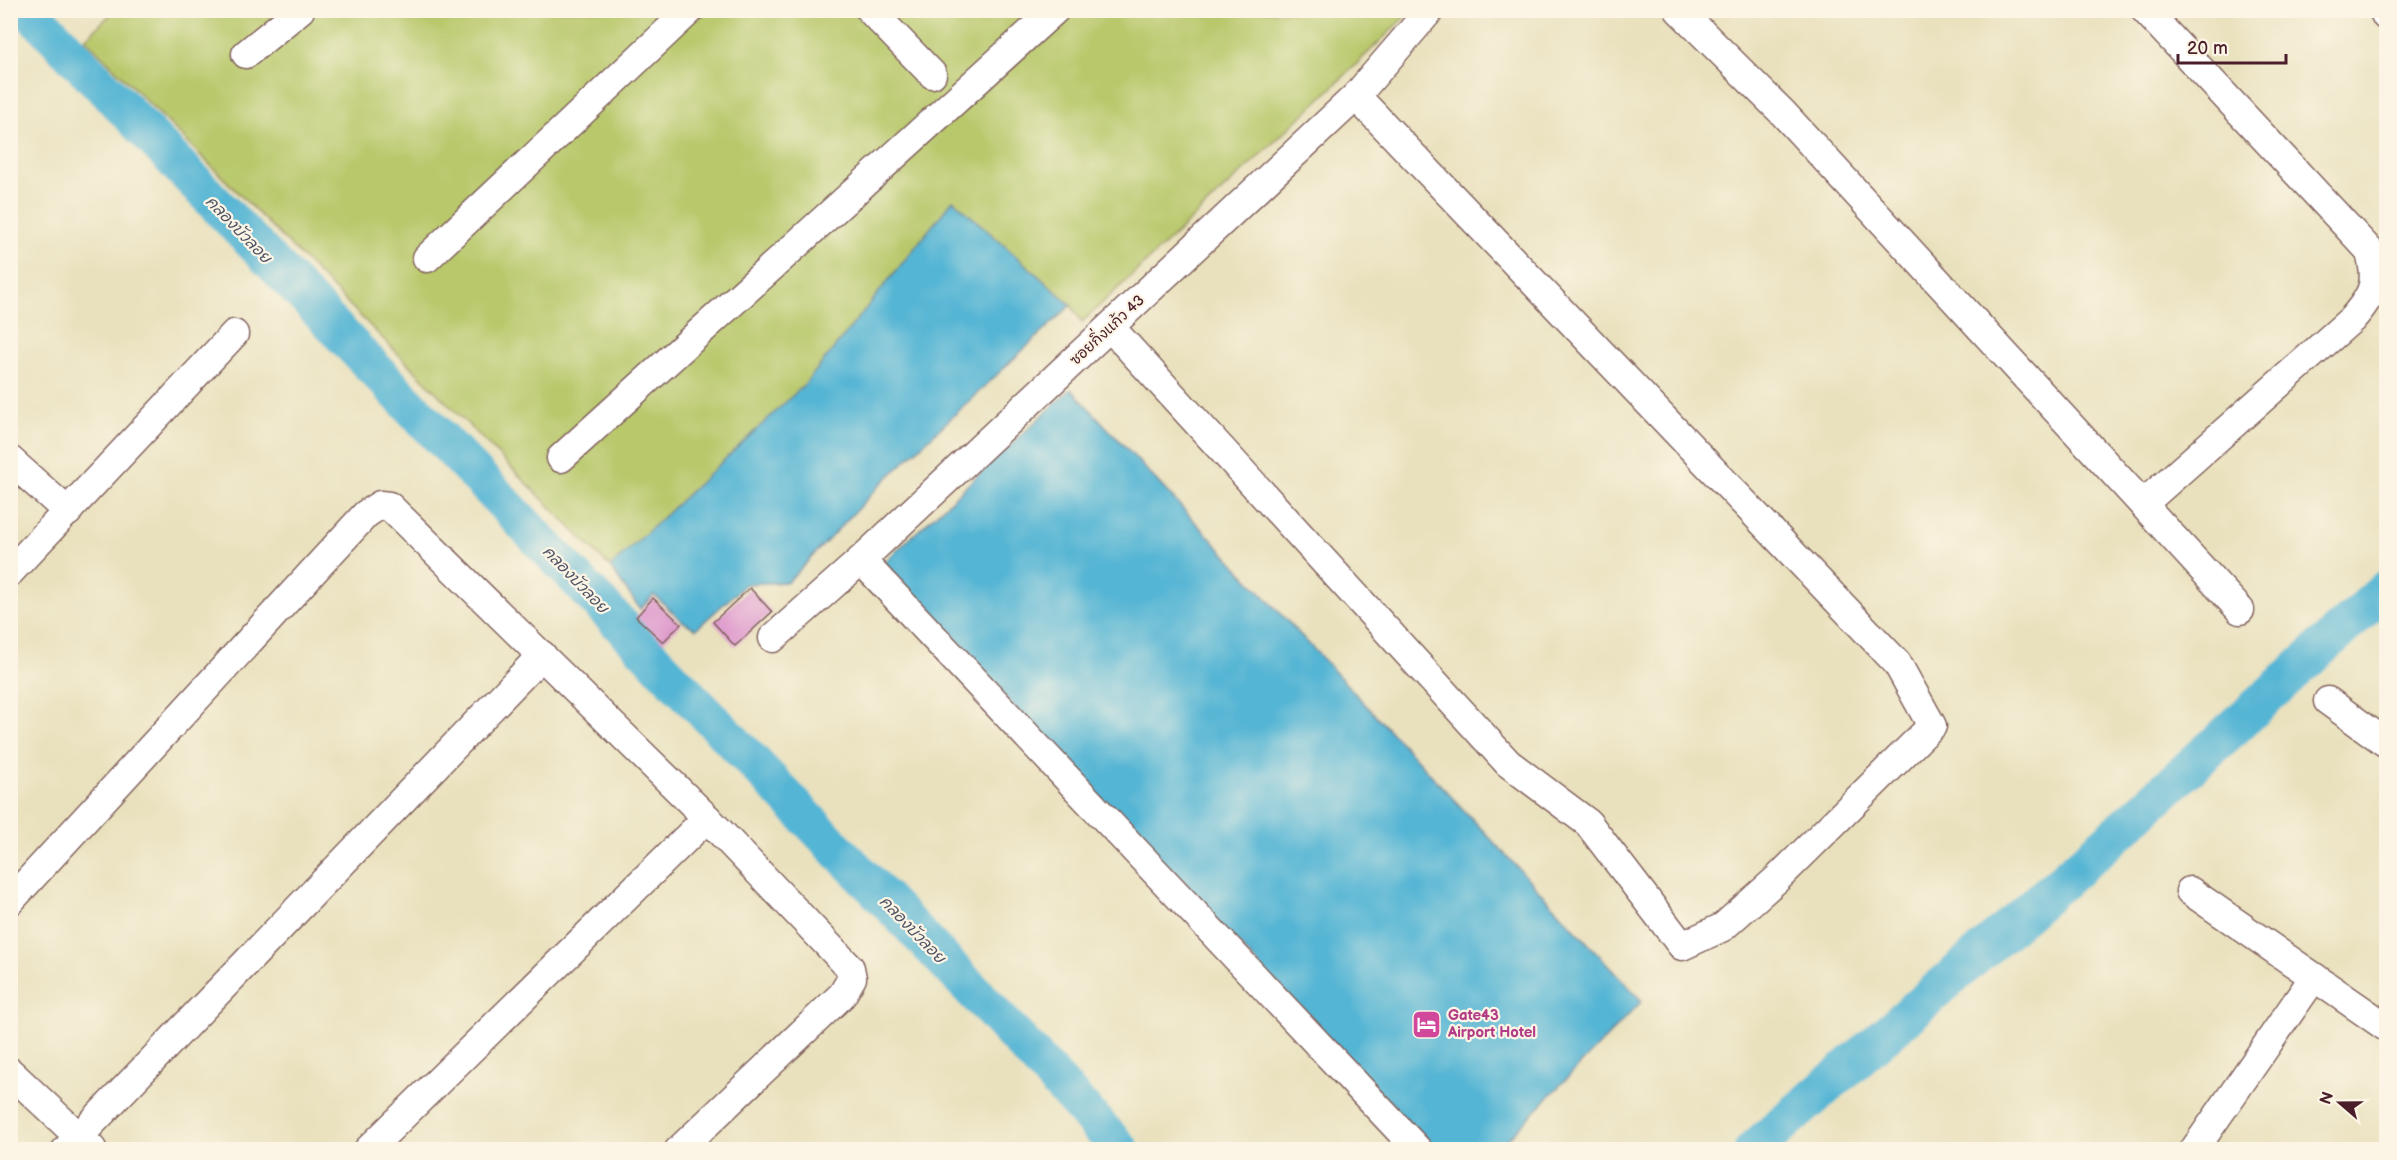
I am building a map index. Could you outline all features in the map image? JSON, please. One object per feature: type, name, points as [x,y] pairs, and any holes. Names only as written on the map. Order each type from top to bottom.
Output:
[{"type":"street","points":[[246,54],[300,10]]},
{"type":"street","points":[[427,258],[690,10]]},
{"type":"street","points":[[870,10],[932,74]]},
{"type":"street","points":[[561,458],[1055,10]]},
{"type":"street","name":"ซอยกิ่งแก้ว 43","points":[[773,638],[861,560],[1356,96],[1430,10]]},
{"type":"street","points":[[1679,10],[1783,113],[2240,610]]},
{"type":"street","points":[[2143,504],[2352,320],[2380,288],[2369,250],[2145,10]]},
{"type":"street","points":[[2383,10],[2386,16]]},
{"type":"street","points":[[1110,327],[1508,764],[1588,823],[1682,946],[1723,927],[1777,879],[1932,726],[1897,663],[1356,96]]},
{"type":"street","points":[[10,572],[234,334]]},
{"type":"street","points":[[10,460],[68,512]]},
{"type":"street","points":[[10,901],[366,514],[380,505],[389,506],[706,818],[850,968],[852,978],[842,995],[679,1149]]},
{"type":"street","points":[[861,560],[1418,1149]]},
{"type":"street","points":[[10,1072],[80,1145],[542,655]]},
{"type":"street","points":[[2328,701],[2386,743]]},
{"type":"street","points":[[368,1149],[706,818]]},
{"type":"street","points":[[2190,891],[2386,1027]]},
{"type":"street","points":[[2194,1149],[2314,976]]},
{"type":"green space","points":[[115,10],[1411,11],[1082,322],[1071,305],[953,200],[807,383],[610,567],[85,39]]},
{"type":"water","points":[[953,200],[1071,305],[883,482],[788,582],[746,584],[696,629],[682,621],[654,595],[640,609],[610,567],[806,383]]},
{"type":"water","points":[[1071,389],[1642,1001],[1498,1149],[1433,1149],[880,566]]},
{"type":"building","points":[[750,588],[772,612],[735,646],[713,622]]},
{"type":"building","points":[[653,598],[681,624],[663,642],[636,617]]},
{"type":"waterway","name":"คลองบัวลอย","points":[[29,10],[979,997],[1121,1150]]},
{"type":"waterway","points":[[1753,1150],[2112,838],[2386,589]]},
{"type":"place","name":"Gate43 Airport Hotel","points":[[1427,1024]]}]
